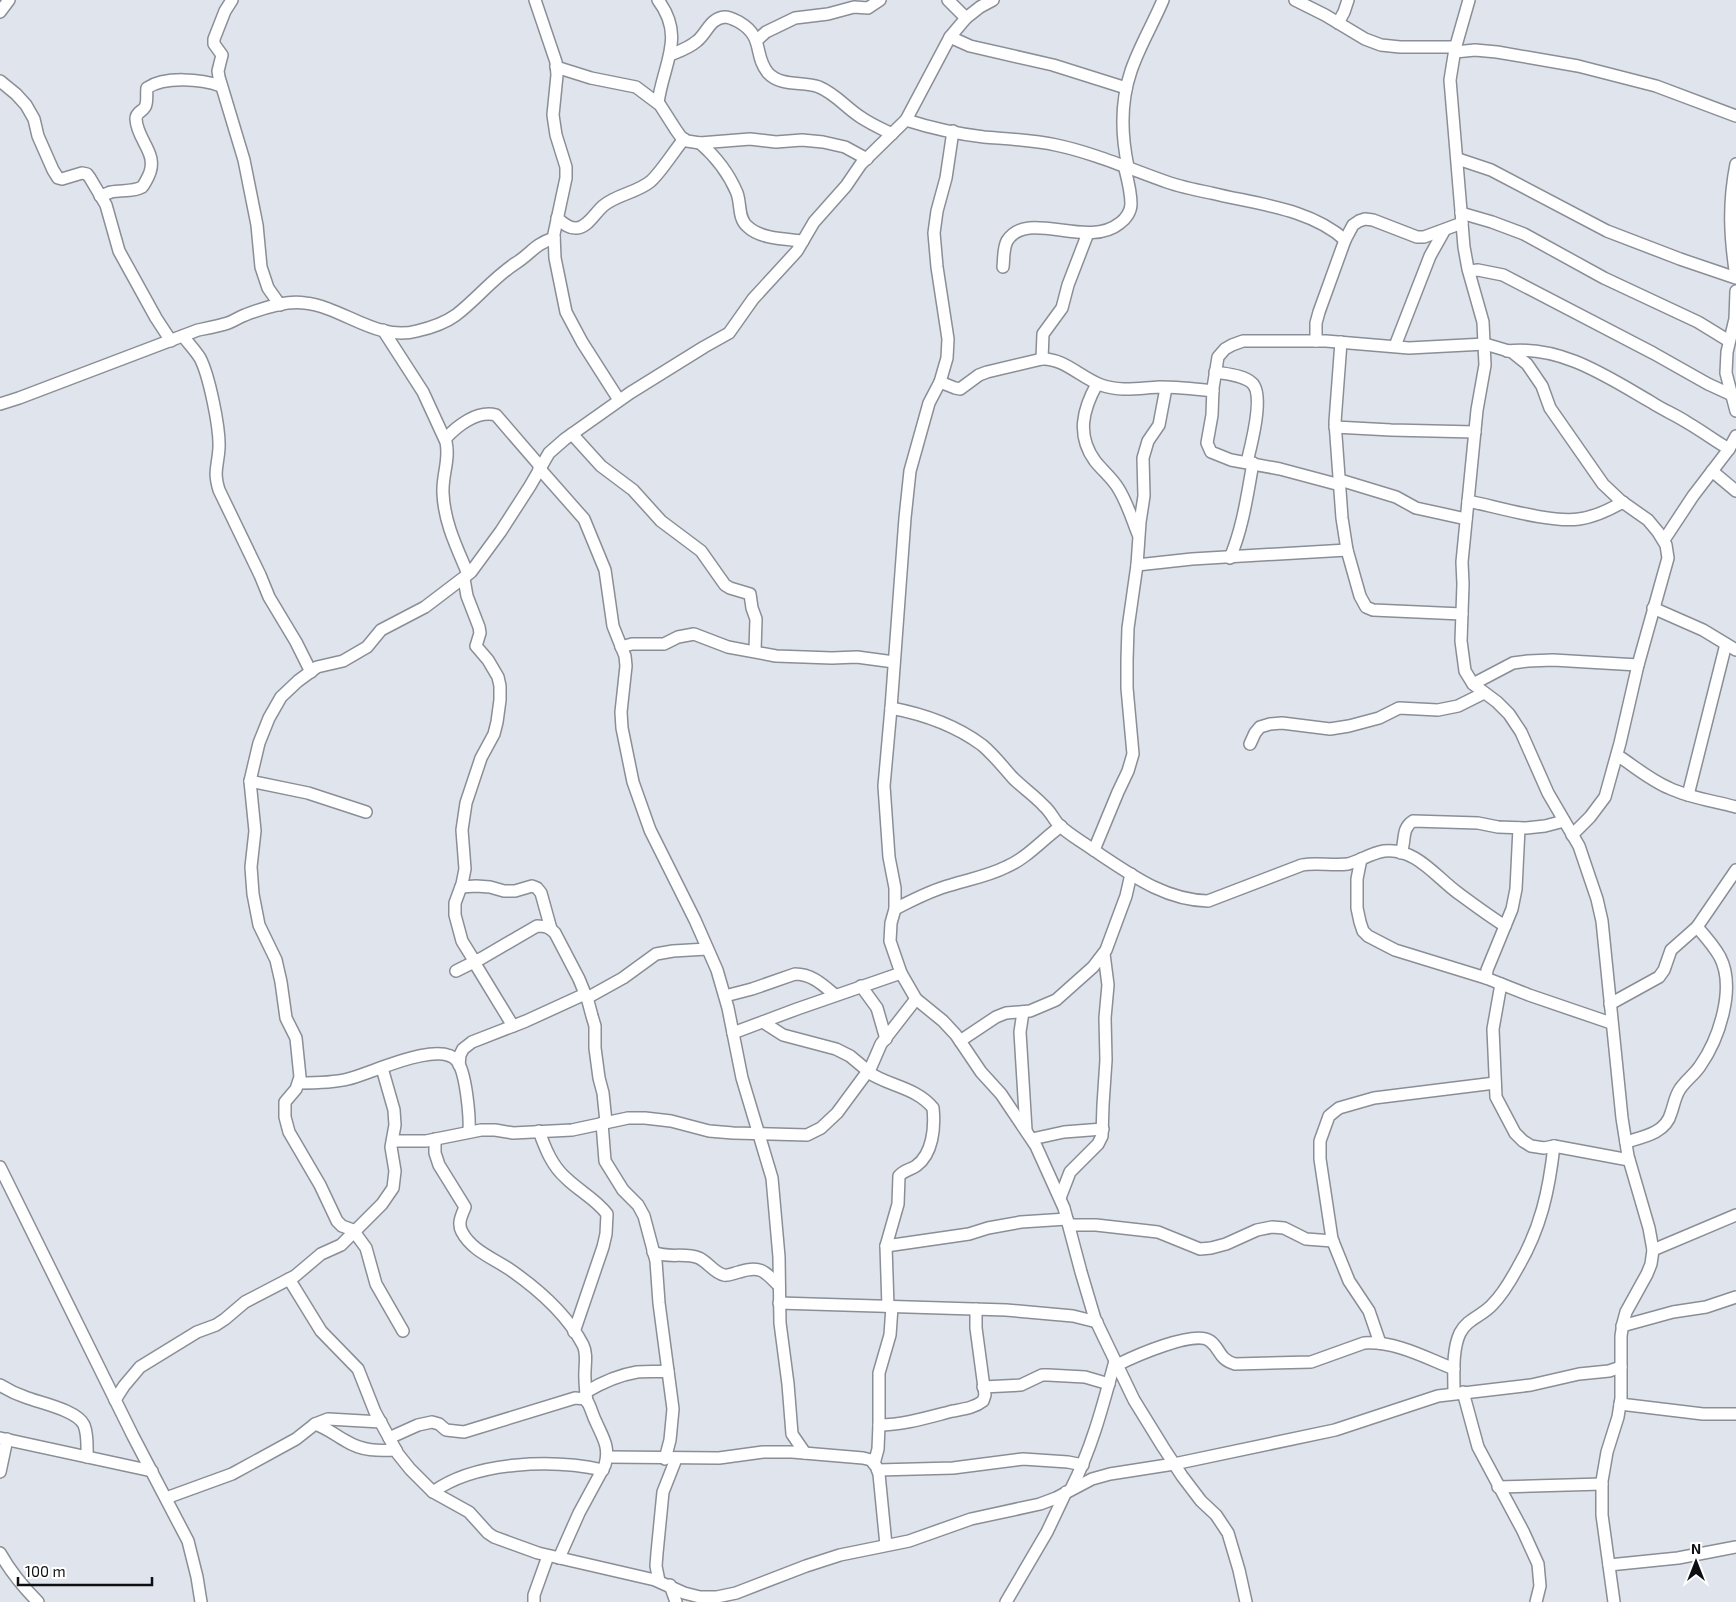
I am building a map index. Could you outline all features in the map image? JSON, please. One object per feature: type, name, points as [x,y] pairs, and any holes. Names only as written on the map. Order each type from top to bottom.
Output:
[{"type":"street","points":[[0,12],[9,0]]},
{"type":"street","points":[[232,0],[225,11],[214,39],[214,44],[222,54],[218,71],[244,160],[257,225],[261,267],[268,288],[280,305]]},
{"type":"street","points":[[535,0],[552,48],[556,68],[553,115],[556,135],[566,168],[566,178],[554,238],[555,258],[566,312],[582,342],[619,400]]},
{"type":"street","points":[[658,0],[668,18],[672,32],[670,55],[659,92],[658,103]]},
{"type":"street","points":[[756,40],[766,32],[795,18],[828,14],[854,7],[868,8],[880,0]]},
{"type":"street","points":[[948,0],[966,18]]},
{"type":"street","points":[[403,1331],[376,1284],[366,1248],[354,1231],[342,1226],[337,1221],[320,1185],[290,1132],[285,1117],[286,1102],[299,1082],[300,1077],[296,1038],[286,1018],[276,960],[259,925],[251,867],[254,831],[250,781],[259,743],[269,718],[281,697],[298,680],[318,667],[343,661],[368,647],[381,630],[425,607],[466,576],[482,560],[549,453],[619,400],[729,333],[753,298],[786,264],[814,222],[846,186],[861,164],[906,120],[950,38],[966,18],[993,0]]},
{"type":"street","points":[[1004,268],[1004,250],[1008,240],[1026,228],[1036,227],[1088,234],[1106,232],[1125,219],[1131,203],[1122,115],[1126,88],[1131,69],[1163,0]]},
{"type":"street","points":[[1295,0],[1365,39],[1381,44],[1400,47],[1497,52],[1578,66],[1656,86],[1736,116]]},
{"type":"street","points":[[1338,23],[1348,0]]},
{"type":"street","points":[[1469,0],[1455,50],[1450,80],[1464,247],[1483,322],[1485,365],[1475,432],[1462,562],[1462,658],[1465,670],[1473,684],[1509,714],[1521,732],[1548,793],[1587,866],[1598,899],[1602,921],[1618,1087],[1626,1142],[1653,1250],[1648,1274],[1626,1312],[1622,1326],[1620,1404],[1607,1452],[1602,1484],[1602,1515],[1614,1602]]},
{"type":"street","points":[[670,55],[687,48],[698,40],[717,19],[726,17],[734,19],[746,26],[754,35],[764,66],[775,79],[817,86],[833,94],[861,118],[892,134]]},
{"type":"street","points":[[950,38],[970,46],[1053,64],[1126,88]]},
{"type":"street","points":[[556,68],[591,78],[636,87],[658,103],[684,139],[700,143],[750,139],[776,142],[802,140],[823,142],[845,147],[867,158]]},
{"type":"street","points":[[100,196],[110,192],[143,186],[151,170],[150,156],[137,126],[136,118],[146,104],[147,88],[157,84],[184,79],[210,82],[221,86]]},
{"type":"street","points":[[0,81],[26,105],[34,120],[38,136],[55,175],[62,179],[76,174],[86,174],[90,178],[106,205],[119,251],[152,312],[172,341]]},
{"type":"street","points":[[906,120],[982,136],[1054,144],[1109,159],[1169,183],[1287,211],[1318,223],[1338,233],[1345,240]]},
{"type":"street","points":[[953,131],[946,178],[937,211],[934,233],[948,339],[947,358],[940,382],[929,403],[910,471],[905,518],[884,794],[889,857],[895,888],[895,909],[890,923],[890,941],[902,973],[916,999],[943,1021],[960,1041],[1029,1134],[1060,1198],[1097,1322],[1116,1363],[1134,1400],[1174,1464],[1201,1501],[1216,1515],[1228,1533],[1240,1570],[1246,1602]]},
{"type":"street","points":[[557,218],[567,226],[576,229],[582,227],[614,198],[639,189],[651,181],[684,139]]},
{"type":"street","points":[[700,143],[714,155],[737,193],[742,218],[746,226],[757,233],[776,238],[803,241]]},
{"type":"street","points":[[1458,159],[1491,170],[1607,231],[1736,278],[1730,237],[1733,220],[1736,164]]},
{"type":"street","points":[[1316,341],[1318,312],[1345,240],[1353,225],[1366,219],[1373,220],[1417,237],[1424,237],[1444,231],[1462,218]]},
{"type":"street","points":[[1462,218],[1524,234],[1604,278],[1698,322],[1729,341]]},
{"type":"street","points":[[1395,346],[1414,293],[1430,256],[1444,231]]},
{"type":"street","points":[[1042,359],[1043,334],[1062,308],[1068,285],[1088,234]]},
{"type":"street","points":[[0,404],[198,330],[229,323],[246,315],[290,302],[320,307],[394,333],[428,328],[448,320],[480,294],[504,270],[517,263],[541,242],[554,238]]},
{"type":"street","points":[[1469,272],[1478,270],[1503,275],[1732,395]]},
{"type":"street","points":[[1736,291],[1735,319],[1729,341],[1726,373],[1736,411]]},
{"type":"street","points":[[383,330],[423,392],[445,439],[448,451],[443,479],[444,505],[466,576],[467,596],[479,627],[480,632],[476,646],[488,660],[498,677],[500,686],[498,722],[494,734],[481,758],[463,816],[462,842],[465,869],[455,903],[457,926],[462,941],[513,1026]]},
{"type":"street","points":[[183,336],[199,356],[206,372],[218,434],[219,449],[215,477],[218,490],[260,574],[269,597],[296,642],[311,672]]},
{"type":"street","points":[[1466,519],[1416,508],[1396,497],[1222,458],[1211,452],[1208,449],[1207,443],[1218,357],[1225,349],[1243,341],[1342,342],[1409,348],[1485,344],[1512,352],[1527,364],[1542,386],[1550,408],[1560,425],[1603,484],[1623,502],[1648,520],[1664,540],[1668,558],[1653,608],[1605,797],[1590,817],[1572,835]]},
{"type":"street","points":[[1342,342],[1335,427],[1342,518],[1347,550],[1360,596],[1366,607],[1373,610],[1462,614]]},
{"type":"street","points":[[1507,351],[1524,349],[1544,352],[1585,365],[1626,386],[1729,450]]},
{"type":"street","points":[[940,382],[960,389],[979,375],[987,372],[1051,358],[1097,384],[1122,390],[1166,388],[1213,391]]},
{"type":"street","points":[[1215,372],[1247,380],[1256,390],[1257,401],[1243,521],[1239,538],[1230,558]]},
{"type":"street","points":[[1097,384],[1086,408],[1083,421],[1087,445],[1095,460],[1118,487],[1139,538]]},
{"type":"street","points":[[1094,850],[1128,771],[1133,754],[1127,688],[1127,660],[1129,619],[1144,496],[1143,458],[1148,441],[1159,425],[1166,388]]},
{"type":"street","points":[[445,439],[463,423],[480,415],[492,413],[496,415],[584,519],[605,570],[612,626],[621,646],[626,666],[621,712],[622,728],[633,782],[650,830],[695,920],[717,970],[725,996],[742,1078],[772,1178],[779,1257],[780,1323],[792,1434],[805,1453]]},
{"type":"street","points":[[1335,427],[1475,432]]},
{"type":"street","points":[[572,434],[601,466],[633,490],[661,521],[701,551],[725,585],[750,594],[756,619],[755,651]]},
{"type":"street","points":[[1664,540],[1712,470],[1729,450],[1736,436]]},
{"type":"street","points":[[1712,470],[1736,491]]},
{"type":"street","points":[[1468,501],[1564,520],[1592,516],[1607,511],[1623,502]]},
{"type":"street","points":[[1137,565],[1347,550]]},
{"type":"street","points":[[1653,608],[1703,630],[1731,647],[1688,795]]},
{"type":"street","points":[[621,646],[664,644],[678,637],[694,634],[728,647],[776,656],[832,658],[857,656],[894,662]]},
{"type":"street","points":[[1473,684],[1513,663],[1528,661],[1553,660],[1638,665]]},
{"type":"street","points":[[1250,744],[1260,727],[1270,724],[1282,723],[1311,728],[1339,727],[1372,720],[1399,708],[1438,710],[1458,706],[1484,693]]},
{"type":"street","points":[[891,708],[913,712],[941,722],[981,745],[996,758],[1013,778],[1046,807],[1069,833],[1142,882],[1172,895],[1197,900],[1208,900],[1302,865],[1313,863],[1341,865],[1384,851],[1394,851],[1413,857],[1426,865],[1456,892],[1505,926]]},
{"type":"street","points":[[1617,755],[1656,782],[1670,789],[1736,806]]},
{"type":"street","points":[[250,781],[308,793],[366,812]]},
{"type":"street","points":[[1401,853],[1404,846],[1404,829],[1406,825],[1412,822],[1478,823],[1498,827],[1519,828],[1545,826],[1564,821]]},
{"type":"street","points":[[895,909],[939,888],[973,880],[1008,866],[1026,856],[1061,826]]},
{"type":"street","points":[[1486,978],[1487,970],[1512,909],[1516,889],[1519,828]]},
{"type":"street","points":[[1362,859],[1357,879],[1358,908],[1363,931],[1368,936],[1395,950],[1486,978],[1611,1023]]},
{"type":"street","points":[[1610,1004],[1659,977],[1664,970],[1671,950],[1697,927],[1736,870]]},
{"type":"street","points":[[960,1041],[996,1017],[1006,1013],[1040,1008],[1056,1000],[1093,967],[1104,954],[1115,927],[1131,874]]},
{"type":"street","points":[[461,887],[476,886],[509,891],[532,886],[537,888],[541,893],[551,929]]},
{"type":"street","points":[[456,971],[538,926],[545,926],[555,933],[586,996],[595,1026],[595,1048],[604,1122],[605,1161],[623,1190],[638,1205],[644,1216],[656,1261],[659,1303],[673,1410],[670,1459],[663,1492],[656,1566],[676,1602]]},
{"type":"street","points":[[1626,1142],[1665,1127],[1670,1118],[1675,1097],[1700,1066],[1710,1050],[1721,1020],[1728,986],[1725,973],[1720,957],[1697,927]]},
{"type":"street","points":[[469,1132],[467,1099],[459,1065],[463,1049],[472,1042],[586,996],[623,978],[656,954],[707,949]]},
{"type":"street","points":[[1060,1198],[1070,1172],[1098,1144],[1102,1136],[1102,1105],[1106,1060],[1105,1018],[1108,985],[1104,954]]},
{"type":"street","points":[[733,1033],[835,995],[902,973]]},
{"type":"street","points":[[725,996],[795,974],[812,977],[835,995]]},
{"type":"street","points":[[1501,984],[1493,1028],[1496,1096],[1515,1133],[1531,1146],[1544,1148],[1554,1146],[1629,1160]]},
{"type":"street","points":[[861,986],[877,1008],[886,1038]]},
{"type":"street","points":[[393,1141],[435,1139],[469,1132],[495,1130],[513,1133],[572,1130],[628,1118],[670,1121],[709,1131],[807,1135],[821,1128],[837,1113],[868,1071],[881,1044],[916,999]]},
{"type":"street","points":[[1023,1012],[1020,1032],[1029,1134]]},
{"type":"street","points":[[763,1022],[783,1035],[836,1049],[850,1056],[880,1080],[906,1088],[933,1108],[931,1143],[926,1154],[916,1166],[906,1170],[899,1176],[898,1204],[886,1246],[890,1335],[878,1373],[879,1425],[876,1467],[886,1545]]},
{"type":"street","points":[[299,1082],[326,1082],[347,1079],[416,1056],[443,1054],[450,1056],[459,1065]]},
{"type":"street","points":[[115,1400],[124,1386],[140,1368],[197,1332],[225,1319],[245,1302],[289,1279],[311,1264],[321,1254],[341,1244],[382,1204],[393,1188],[395,1171],[392,1154],[395,1124],[390,1090],[382,1068]]},
{"type":"street","points":[[1380,1343],[1372,1317],[1349,1281],[1333,1241],[1320,1159],[1320,1141],[1329,1116],[1339,1108],[1374,1098],[1495,1083]]},
{"type":"street","points":[[1029,1134],[1103,1129]]},
{"type":"street","points":[[539,1132],[555,1167],[566,1179],[607,1214],[603,1247],[574,1332]]},
{"type":"street","points":[[435,1139],[435,1153],[439,1165],[465,1206],[460,1219],[462,1231],[474,1247],[514,1273],[540,1293],[574,1332],[584,1348],[586,1354],[586,1397],[605,1439],[607,1457],[603,1470],[553,1557],[534,1595],[534,1602]]},
{"type":"street","points":[[1536,1602],[1540,1586],[1538,1564],[1523,1531],[1478,1447],[1459,1393],[1454,1369],[1456,1344],[1460,1332],[1466,1324],[1491,1306],[1518,1267],[1534,1235],[1545,1203],[1554,1146]]},
{"type":"street","points":[[0,1167],[115,1400],[188,1541],[201,1602]]},
{"type":"street","points":[[1653,1250],[1736,1215]]},
{"type":"street","points":[[886,1246],[968,1234],[1021,1222],[1068,1222],[1158,1232],[1200,1248],[1211,1248],[1226,1244],[1257,1230],[1272,1227],[1284,1228],[1306,1239],[1333,1241]]},
{"type":"street","points":[[653,1252],[666,1256],[681,1255],[700,1258],[715,1271],[724,1275],[755,1268],[763,1271],[779,1286]]},
{"type":"street","points":[[289,1279],[322,1331],[358,1369],[381,1422],[396,1450],[410,1469],[433,1492],[465,1508],[494,1537],[553,1557],[664,1583],[700,1597],[740,1597],[821,1561],[929,1534],[971,1519],[1040,1504],[1092,1479],[1110,1474],[1174,1464],[1335,1430],[1420,1401],[1459,1393],[1531,1385],[1579,1374],[1621,1368]]},
{"type":"street","points":[[1622,1326],[1665,1314],[1706,1307],[1736,1297]]},
{"type":"street","points":[[779,1303],[1043,1313],[1073,1316],[1097,1322]]},
{"type":"street","points":[[879,1425],[910,1422],[979,1405],[983,1401],[976,1310]]},
{"type":"street","points":[[1116,1363],[1174,1343],[1201,1337],[1209,1340],[1228,1362],[1235,1364],[1311,1362],[1364,1343],[1380,1343],[1400,1348],[1454,1369]]},
{"type":"street","points":[[1006,1602],[1083,1465],[1116,1363]]},
{"type":"street","points":[[389,1438],[418,1425],[432,1422],[439,1424],[446,1430],[464,1432],[575,1398],[586,1397],[603,1382],[624,1375],[636,1372],[668,1371]]},
{"type":"street","points":[[983,1387],[1021,1385],[1048,1375],[1085,1377],[1109,1384]]},
{"type":"street","points":[[0,1385],[77,1417],[83,1424],[87,1436],[87,1457]]},
{"type":"street","points":[[1620,1404],[1704,1414],[1736,1414]]},
{"type":"street","points":[[166,1498],[232,1474],[296,1439],[315,1424],[328,1419],[381,1422]]},
{"type":"street","points":[[315,1424],[328,1428],[356,1447],[370,1450],[396,1450]]},
{"type":"street","points":[[0,1472],[4,1439],[152,1472]]},
{"type":"street","points":[[607,1457],[719,1458],[776,1451],[863,1458],[871,1460],[876,1467]]},
{"type":"street","points":[[876,1467],[953,1468],[1024,1459],[1083,1465]]},
{"type":"street","points":[[433,1492],[455,1479],[498,1468],[526,1464],[571,1465],[603,1470]]},
{"type":"street","points":[[1498,1487],[1602,1484]]},
{"type":"street","points":[[1609,1564],[1678,1558],[1736,1547]]},
{"type":"street","points":[[0,1552],[3,1567],[38,1602]]}]
